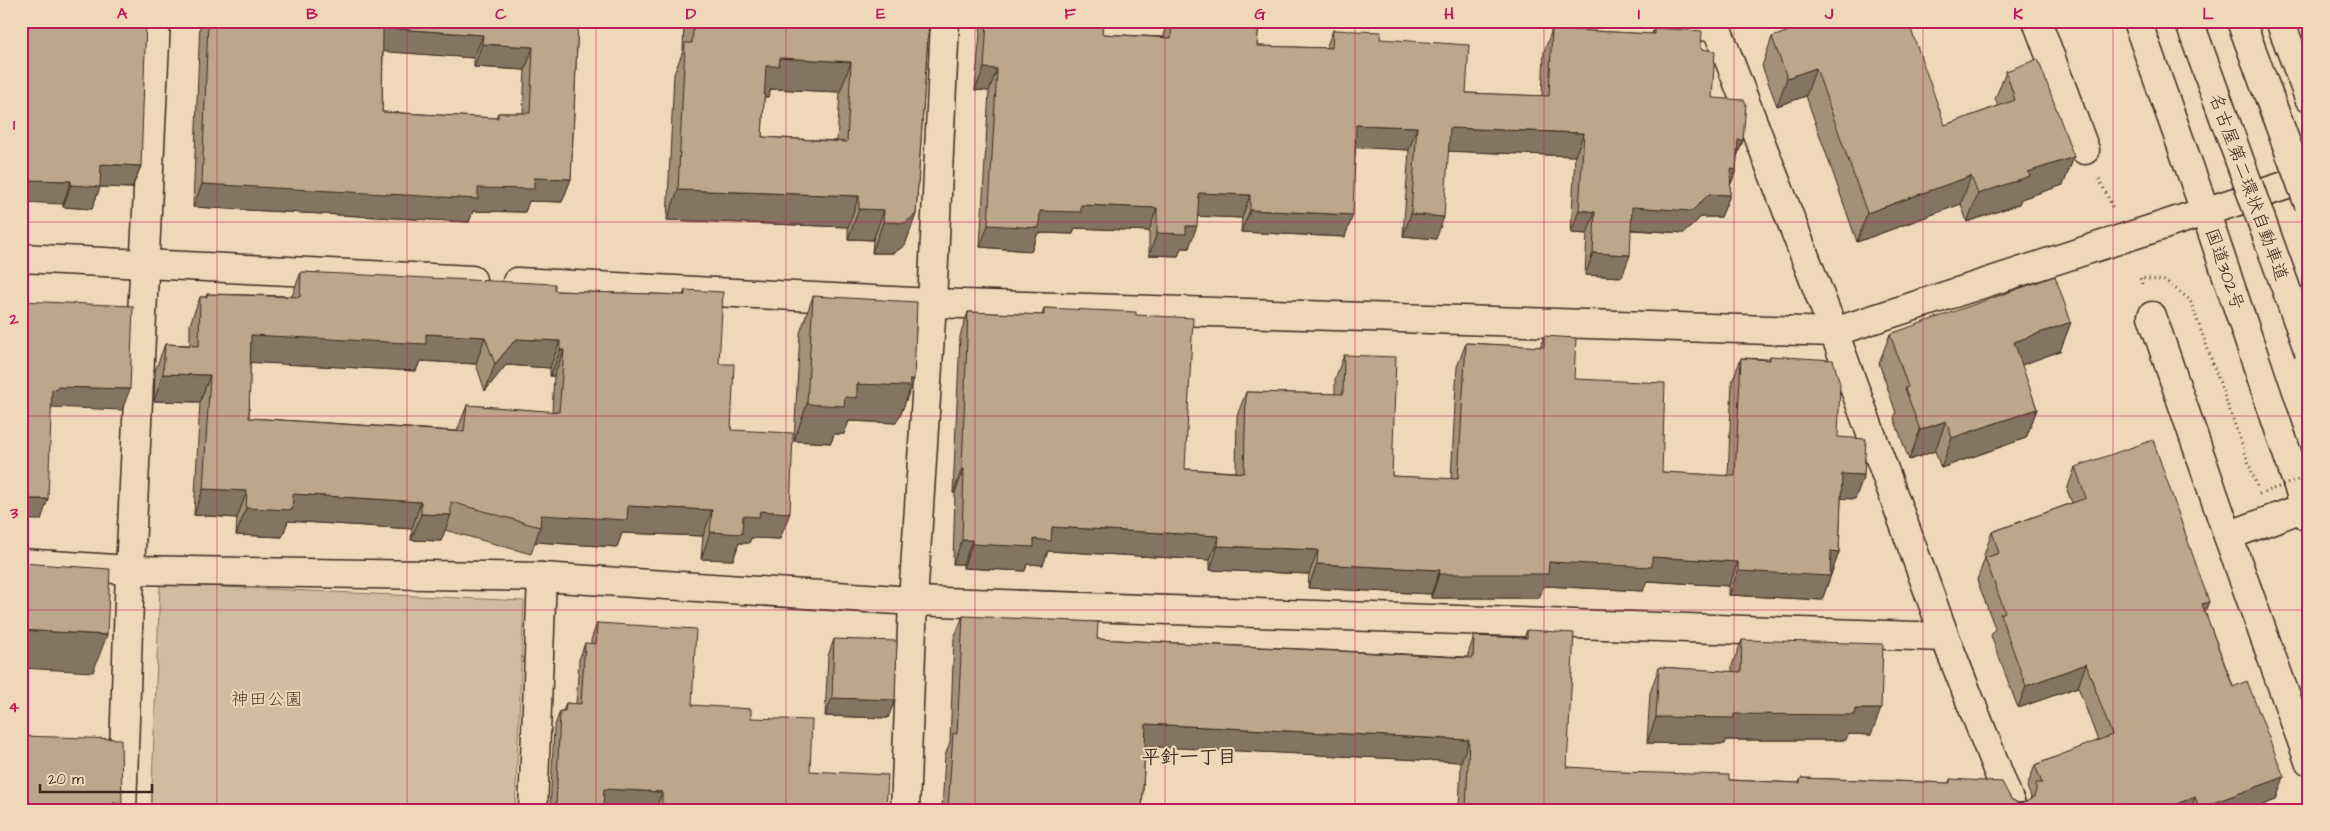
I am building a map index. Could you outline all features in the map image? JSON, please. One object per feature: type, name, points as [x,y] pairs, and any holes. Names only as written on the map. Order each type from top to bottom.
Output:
[{"type":"main road","points":[[122,810],[130,570],[156,21]]},
{"type":"main road","points":[[905,810],[913,601],[932,303],[945,21]]},
{"type":"main road","points":[[1592,21],[1715,24],[1834,332],[1945,637],[2013,810]]},
{"type":"main road","points":[[2037,21],[2085,150]]},
{"type":"main road","name":"国道302号","points":[[2137,21],[2205,211],[2307,513]]},
{"type":"main road","name":"名古屋第二環状自動車道","points":[[2189,21],[2309,352]]},
{"type":"main road","points":[[2241,21],[2309,206]]},
{"type":"main road","points":[[2280,21],[2309,98]]},
{"type":"main road","points":[[21,258],[932,303],[1834,332],[2309,178]]},
{"type":"main road","points":[[2152,316],[2228,536],[2309,761]]},
{"type":"main road","points":[[2228,536],[2307,513]]},
{"type":"main road","points":[[21,563],[130,570],[542,576],[913,601],[1945,637]]},
{"type":"main road","points":[[533,810],[542,576]]},
{"type":"path","points":[[2085,150],[2127,236]]},
{"type":"path","points":[[2201,330],[2259,494],[2309,476]]},
{"type":"green space","name":"神田公園","points":[[160,584],[524,601],[515,810],[151,810]]},
{"type":"building","points":[[21,21],[146,21],[141,166],[101,164],[100,187],[71,185],[71,181],[21,180]]},
{"type":"building","points":[[208,21],[578,21],[571,179],[534,178],[534,189],[478,188],[478,199],[202,184]],"holes":[[[383,28],[483,35],[482,44],[533,47],[530,113],[498,113],[498,118],[382,112]]]},
{"type":"building","points":[[694,21],[929,21],[916,214],[905,223],[883,222],[884,210],[859,209],[859,196],[678,190],[685,43],[692,43]],"holes":[[[780,58],[851,62],[847,142],[762,137],[766,66],[779,66]]]},
{"type":"building","points":[[987,21],[1103,21],[1102,34],[1171,38],[1172,21],[1259,21],[1257,46],[1332,48],[1333,30],[1381,32],[1380,39],[1469,45],[1466,93],[1549,96],[1552,29],[1654,34],[1654,28],[1702,31],[1701,49],[1715,51],[1712,98],[1744,100],[1746,104],[1743,140],[1738,140],[1736,170],[1731,169],[1730,195],[1709,194],[1692,211],[1632,207],[1630,255],[1593,253],[1595,212],[1579,210],[1584,133],[1450,128],[1444,217],[1411,214],[1417,127],[1356,125],[1353,215],[1250,210],[1250,195],[1199,193],[1197,226],[1186,226],[1186,234],[1157,233],[1157,208],[1081,205],[1081,212],[1040,211],[1039,228],[988,225],[997,69],[984,68]]},
{"type":"building","points":[[1818,21],[1908,21],[1945,125],[2015,100],[2006,71],[2038,59],[2074,157],[2028,172],[2030,176],[1978,194],[1971,176],[1867,213],[1816,68],[1787,78],[1772,37]]},
{"type":"building","points":[[301,272],[555,284],[555,291],[685,295],[685,290],[723,292],[719,364],[734,364],[731,430],[793,433],[790,513],[760,511],[759,517],[743,516],[742,534],[710,532],[712,510],[628,506],[627,520],[541,515],[540,527],[451,502],[451,515],[421,514],[421,502],[293,494],[292,510],[246,508],[247,491],[203,489],[210,375],[163,374],[165,344],[199,346],[200,297],[207,297],[207,294],[300,297]],"holes":[[[426,334],[485,337],[495,364],[516,339],[560,341],[560,350],[564,350],[559,412],[467,405],[464,432],[249,418],[251,335],[426,344]]]},
{"type":"building","points":[[2055,276],[2071,322],[2014,342],[2037,409],[1952,438],[1946,421],[1920,430],[1905,388],[1908,387],[1890,334]]},
{"type":"building","points":[[813,296],[917,302],[914,379],[910,379],[909,386],[857,384],[857,398],[845,397],[844,406],[807,404]]},
{"type":"building","points":[[21,301],[133,306],[130,389],[57,387],[57,390],[52,389],[48,499],[21,499]]},
{"type":"building","points":[[1044,308],[1136,312],[1136,315],[1193,318],[1185,469],[1244,473],[1246,392],[1343,394],[1344,355],[1396,357],[1392,476],[1458,479],[1466,343],[1544,347],[1544,336],[1576,338],[1574,379],[1665,383],[1662,472],[1735,476],[1741,358],[1770,360],[1770,356],[1833,360],[1840,384],[1838,437],[1866,439],[1864,475],[1842,474],[1839,552],[1831,551],[1830,576],[1738,571],[1738,562],[1652,557],[1652,567],[1549,562],[1548,574],[1439,574],[1440,570],[1317,564],[1318,550],[1218,546],[1219,536],[1052,527],[1051,541],[1034,539],[1034,547],[972,544],[972,540],[962,540],[964,469],[962,469],[968,312],[1044,315]]},
{"type":"building","points":[[2153,440],[2209,602],[2202,604],[2233,687],[2247,681],[2284,777],[2199,808],[2195,797],[2160,810],[1466,810],[1469,740],[1146,724],[1142,810],[948,810],[953,733],[957,734],[963,616],[1098,622],[1097,639],[1473,658],[1474,636],[1527,638],[1527,630],[1574,633],[1567,767],[1621,770],[1621,772],[1729,775],[1729,780],[1800,783],[1801,778],[1950,783],[1950,779],[2002,782],[2011,799],[2018,803],[2026,802],[2034,797],[2036,783],[2042,783],[2035,765],[2112,735],[2086,664],[2026,686],[2000,614],[2005,612],[1985,558],[1999,553],[1992,532],[2086,498],[2075,467]]},
{"type":"building","points":[[21,563],[110,569],[107,635],[21,630]]},
{"type":"building","points":[[597,623],[696,629],[692,705],[751,709],[751,718],[812,720],[810,771],[888,775],[886,810],[662,810],[662,792],[604,789],[603,809],[556,807],[560,711],[565,711],[566,703],[581,704],[585,643],[596,644]]},
{"type":"building","points":[[834,639],[897,641],[895,700],[832,698]]},
{"type":"building","points":[[1742,640],[1883,644],[1881,709],[1855,709],[1855,715],[1734,714],[1734,718],[1656,717],[1659,667],[1741,672]]},
{"type":"building","points":[[21,736],[121,739],[122,804],[113,803],[113,810],[21,808]]},
{"type":"district","name":"平針一丁目","points":[[1189,756]]}]
